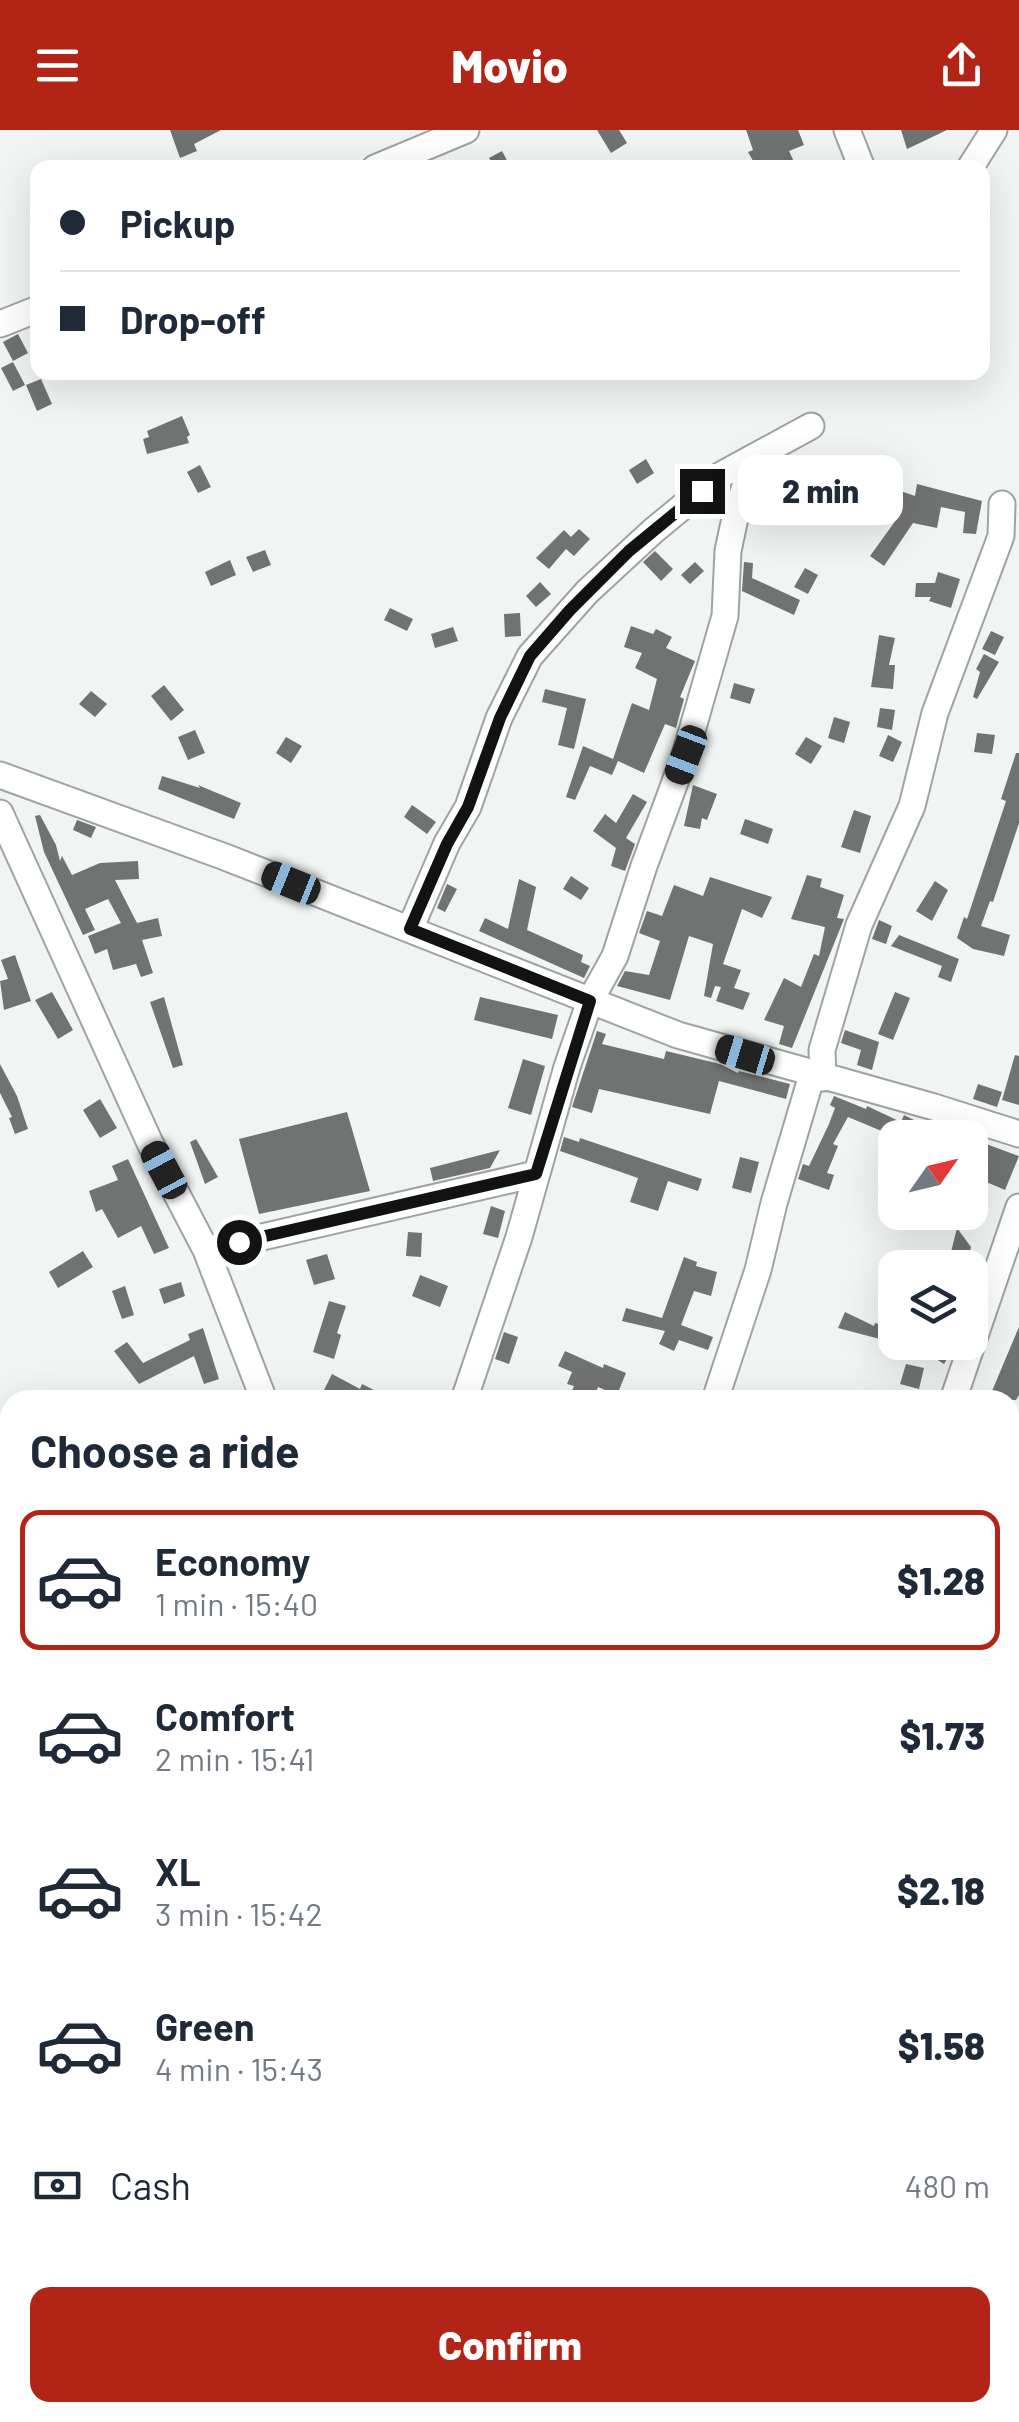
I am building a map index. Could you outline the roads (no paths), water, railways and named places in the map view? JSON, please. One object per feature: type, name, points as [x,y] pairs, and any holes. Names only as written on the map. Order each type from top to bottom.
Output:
[{"type":"street","points":[[394,160],[466,130]]},
{"type":"street","points":[[847,130],[859,160]]},
{"type":"street","points":[[975,160],[994,130]]},
{"type":"street","points":[[0,324],[30,312]]},
{"type":"street","points":[[410,929],[447,844],[468,807],[500,718],[530,656],[587,592],[641,541],[722,475],[811,426]]},
{"type":"street","points":[[467,1390],[519,1237],[590,1001],[615,956],[686,755],[725,616],[728,551],[735,518],[746,483],[769,449]]},
{"type":"street","points":[[718,1390],[758,1270],[774,1202],[817,1076],[859,925],[912,806],[935,713],[1001,536],[1002,504]]},
{"type":"street","points":[[0,775],[225,856],[678,1035],[1019,1134]]},
{"type":"street","points":[[0,813],[150,1143],[206,1250],[260,1390]]},
{"type":"street","points":[[206,1250],[536,1174]]},
{"type":"street","points":[[956,1390],[1019,1207]]}]
